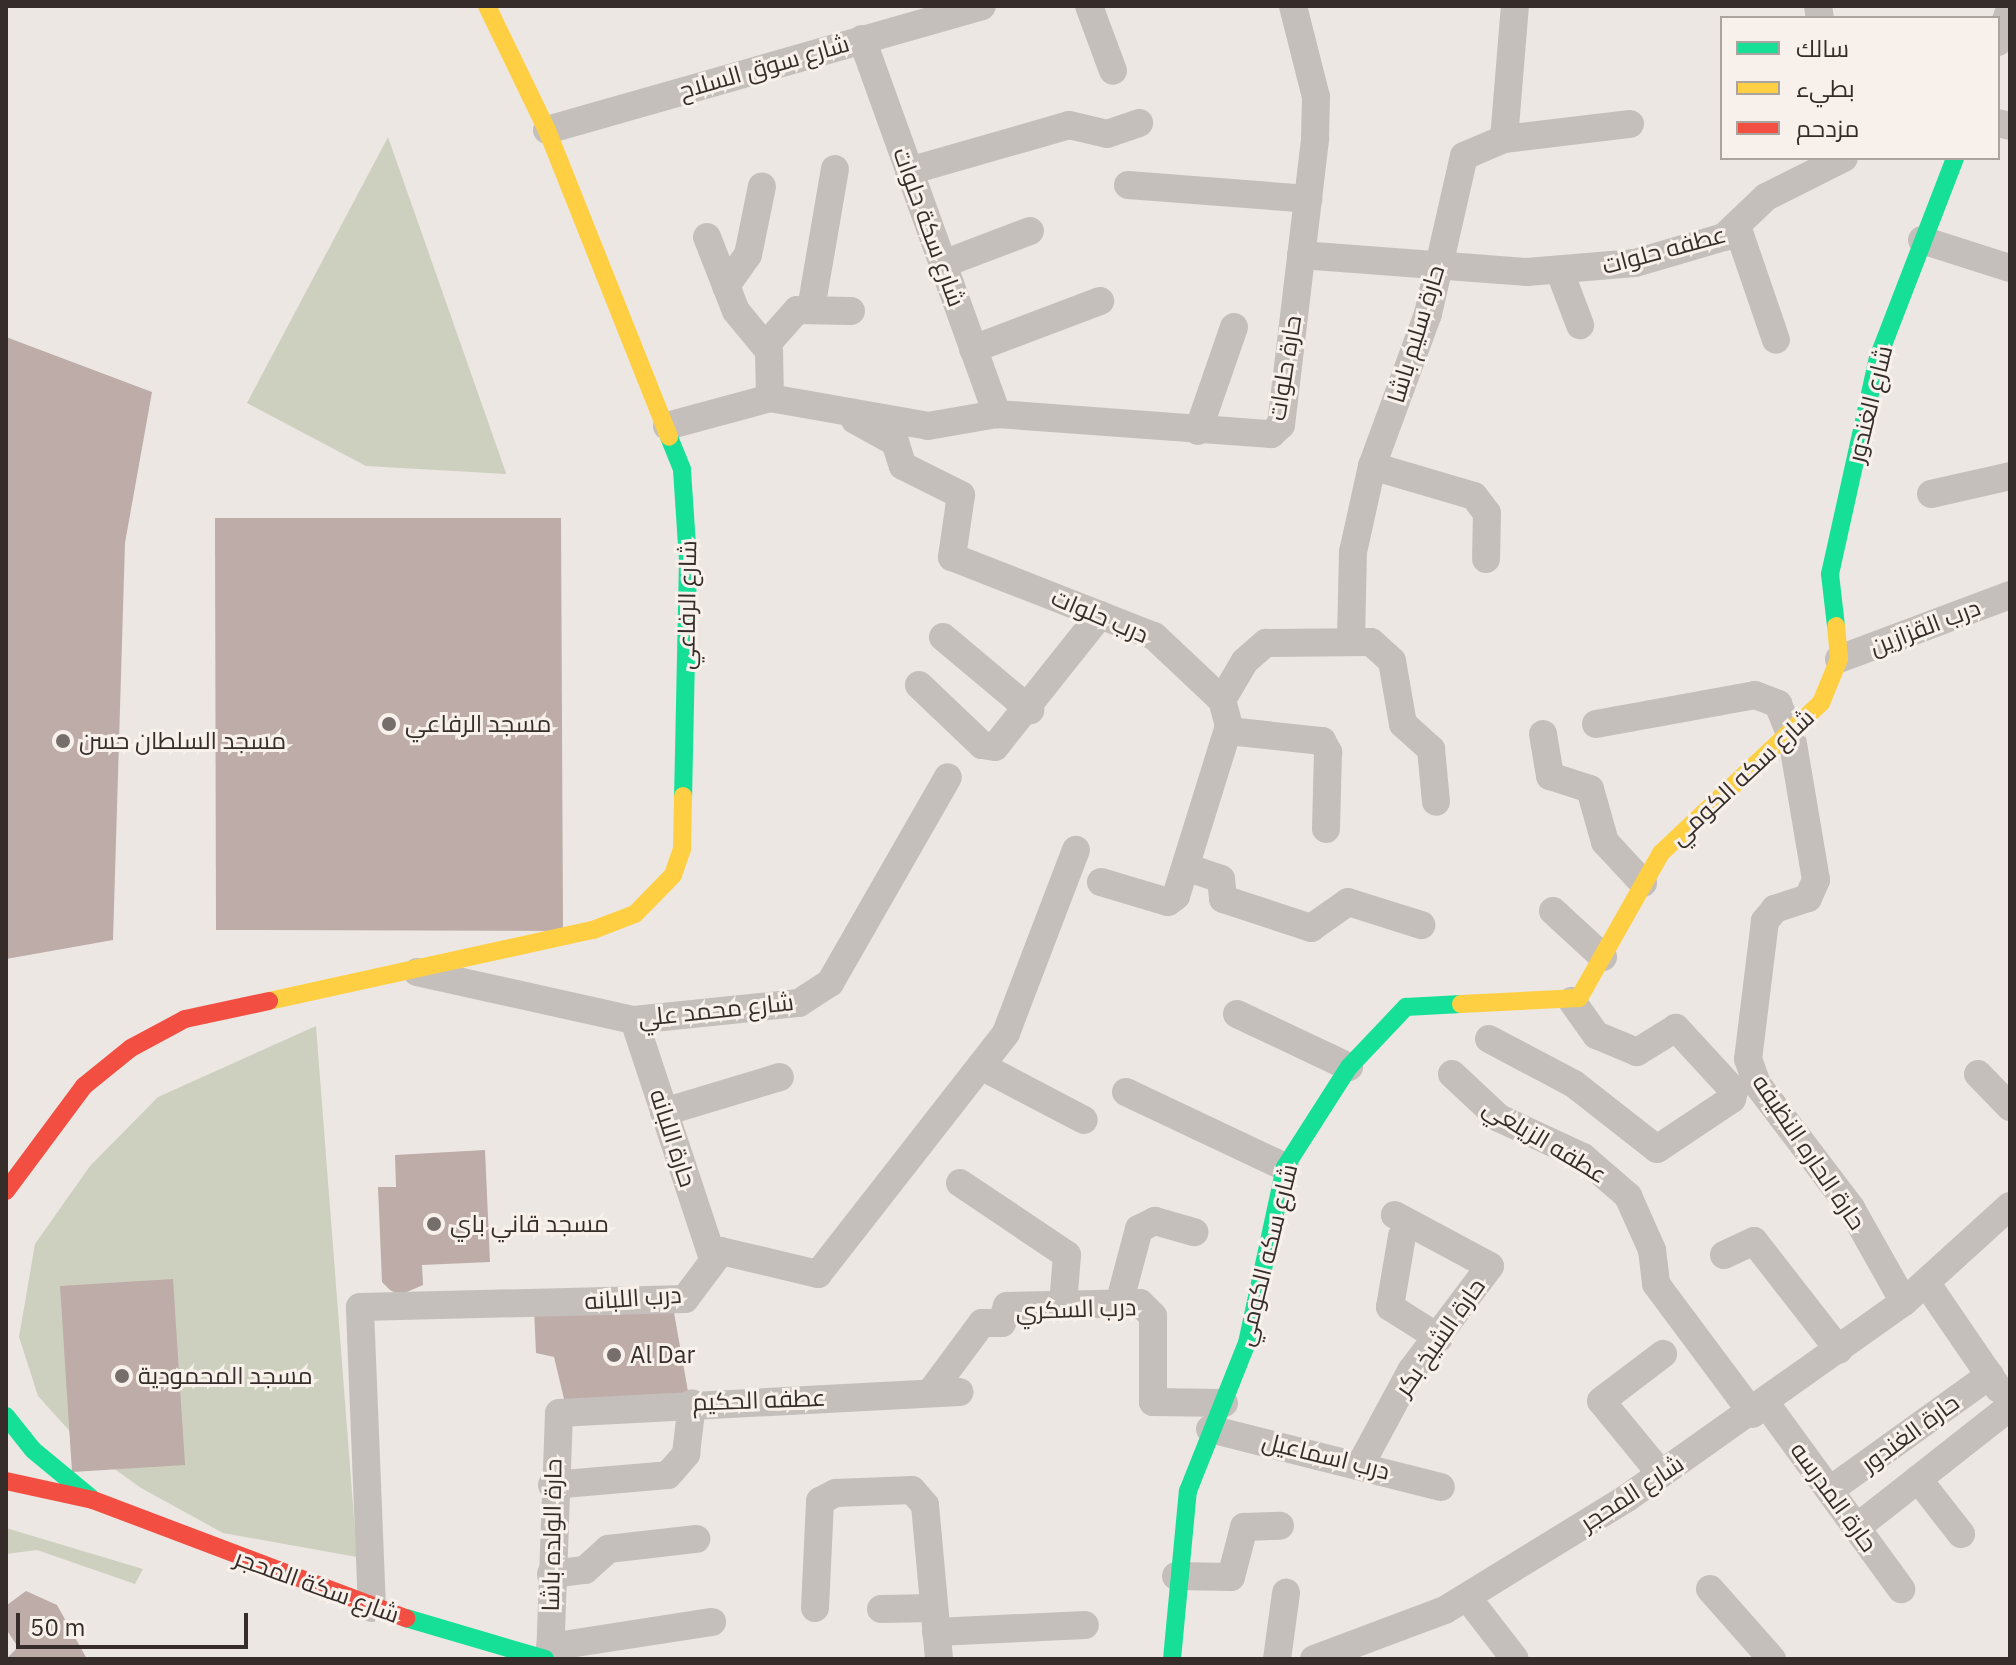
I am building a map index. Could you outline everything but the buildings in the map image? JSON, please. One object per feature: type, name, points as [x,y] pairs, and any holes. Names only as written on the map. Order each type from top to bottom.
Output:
[{"type":"street","name":"شارع الرفاعي","points":[[6,1191],[84,1086],[131,1048],[185,1019],[413,972],[593,930],[635,914],[673,875],[682,849],[689,515],[667,426],[547,130],[487,6]]},
{"type":"street","name":"شارع سوق السلاح","points":[[547,130],[862,39],[926,13],[982,6]]},
{"type":"street","points":[[1089,6],[1113,71]]},
{"type":"street","name":"حارة حلوات","points":[[770,398],[946,427],[997,414],[1265,436],[1281,425],[1308,199],[1316,97],[1293,6]]},
{"type":"street","points":[[1515,6],[1504,139],[1630,124]]},
{"type":"street","points":[[2000,36],[2010,9]]},
{"type":"street","name":"شارع سكة حلوات","points":[[862,39],[997,414]]},
{"type":"street","points":[[909,171],[1069,125],[1107,134],[1139,123]]},
{"type":"street","name":"حارة سليم باشا","points":[[1351,639],[1353,552],[1372,466],[1438,265],[1464,156],[1504,139]]},
{"type":"street","points":[[1776,340],[1738,229],[1766,197],[1840,160]]},
{"type":"street","name":"شارع الغندور","points":[[1839,659],[1830,574],[1878,358],[1954,160]]},
{"type":"street","points":[[811,309],[835,169]]},
{"type":"street","points":[[1128,185],[1308,199]]},
{"type":"street","points":[[726,286],[748,255],[762,186]]},
{"type":"street","name":"عطفه حلوات","points":[[1301,255],[1560,272],[1635,263],[1738,229]]},
{"type":"street","points":[[943,264],[1030,231]]},
{"type":"street","points":[[707,237],[741,318],[767,344]]},
{"type":"street","points":[[1922,240],[2010,268]]},
{"type":"street","points":[[1560,272],[1580,325]]},
{"type":"street","points":[[973,349],[1100,301]]},
{"type":"street","points":[[667,426],[770,398],[767,344],[792,312],[811,309],[851,311]]},
{"type":"street","points":[[1198,431],[1234,327]]},
{"type":"street","name":"درب حلوات","points":[[834,408],[895,442],[903,466],[961,495],[952,557],[1154,636],[1222,700]]},
{"type":"street","points":[[1372,466],[1474,496],[1487,513],[1486,559]]},
{"type":"street","points":[[1931,494],[2010,476]]},
{"type":"street","name":"درب القزازين","points":[[1839,659],[2010,595]]},
{"type":"street","points":[[919,685],[989,748],[1030,710],[1100,615]]},
{"type":"street","points":[[943,637],[1030,710]]},
{"type":"street","points":[[1101,882],[1168,902],[1186,867],[1228,731],[1222,700],[1245,661],[1266,643],[1351,639],[1371,642],[1392,661],[1400,718],[1431,749],[1436,802]]},
{"type":"street","name":"شارع سكه الكومي","points":[[1172,1659],[1176,1576],[1188,1491],[1210,1429],[1224,1403],[1247,1343],[1285,1167],[1349,1067],[1406,1007],[1572,1001],[1603,957],[1643,883],[1686,824],[1792,738],[1821,703],[1839,659]]},
{"type":"street","points":[[1596,724],[1755,695],[1778,704],[1792,738]]},
{"type":"street","points":[[1228,731],[1322,741],[1328,752],[1326,829]]},
{"type":"street","points":[[1543,734],[1550,776],[1590,789],[1605,842],[1643,883]]},
{"type":"street","name":"حارة الحاره النظيفه","points":[[1792,738],[1816,880],[1808,898],[1775,909],[1765,921],[1748,1059],[1757,1084],[1851,1208],[1904,1302]]},
{"type":"street","name":"شارع محمد علي","points":[[413,972],[634,1020],[781,1006],[816,995],[830,983],[948,777]]},
{"type":"street","points":[[712,1256],[721,1251],[806,1275],[824,1271],[981,1066],[1024,1002],[1076,850]]},
{"type":"street","points":[[1186,867],[1221,879],[1223,899],[1311,928],[1348,902],[1421,925]]},
{"type":"street","points":[[1553,911],[1603,957]]},
{"type":"street","points":[[1489,1039],[1574,1084],[1657,1149],[1732,1099],[1734,1091],[1676,1028],[1637,1052],[1596,1035],[1572,1001]]},
{"type":"street","points":[[1237,1014],[1349,1067]]},
{"type":"street","name":"حارة اللبانه","points":[[634,1020],[712,1256]]},
{"type":"street","points":[[981,1066],[1084,1120]]},
{"type":"street","name":"عطفه الزيلعي","points":[[1452,1074],[1499,1118],[1583,1157],[1628,1196],[1652,1250],[1656,1284],[1760,1409]]},
{"type":"street","points":[[1978,1074],[2010,1107]]},
{"type":"street","points":[[664,1112],[780,1077]]},
{"type":"street","points":[[1126,1092],[1285,1167]]},
{"type":"street","points":[[960,1183],[1067,1255],[1063,1305]]},
{"type":"street","name":"شارع المحجر","points":[[1314,1659],[1467,1597],[1661,1474],[1760,1409],[1904,1302],[2010,1206]]},
{"type":"street","points":[[1119,1304],[1139,1229],[1155,1221],[1194,1232]]},
{"type":"street","name":"حارة الشيخ بكر","points":[[1362,1462],[1411,1371],[1439,1338],[1490,1264],[1398,1226],[1390,1307],[1439,1338]]},
{"type":"street","points":[[1724,1255],[1754,1241],[1839,1350]]},
{"type":"street","name":"درب اللبانه","points":[[372,1608],[360,1307],[685,1299],[712,1256]]},
{"type":"street","points":[[1856,1528],[2010,1406],[1927,1284]]},
{"type":"street","name":"درب السكري","points":[[930,1393],[983,1322],[1002,1323],[1007,1306],[1140,1303],[1153,1316],[1153,1402],[1224,1403]]},
{"type":"street","points":[[1661,1474],[1601,1401],[1663,1354]]},
{"type":"street","name":"حارة الغندور","points":[[1830,1490],[1990,1375]]},
{"type":"street","name":"عطفه الحكيم","points":[[559,1413],[692,1403],[959,1392]]},
{"type":"street","points":[[552,1485],[668,1475],[686,1454],[692,1403]]},
{"type":"street","name":"حارة المدرسه","points":[[1760,1409],[1830,1490],[1901,1589]]},
{"type":"street","name":"حارة الولده باشا","points":[[548,1655],[552,1485],[559,1413]]},
{"type":"street","name":"شارع سكة المحجر","points":[[6,1416],[33,1450],[93,1500]]},
{"type":"street","name":"درب اسماعيل","points":[[1210,1429],[1362,1462],[1441,1487]]},
{"type":"street","points":[[1918,1479],[1961,1534]]},
{"type":"street","name":"شارع سكة المحجر","points":[[6,1481],[93,1500],[372,1608],[548,1655]]},
{"type":"street","points":[[815,1608],[820,1501],[836,1493],[905,1488],[925,1505],[936,1633]]},
{"type":"street","points":[[1176,1576],[1231,1577],[1244,1527],[1280,1526]]},
{"type":"street","points":[[551,1574],[585,1570],[605,1550],[696,1539]]},
{"type":"street","points":[[1710,1589],[1772,1659]]},
{"type":"street","points":[[1277,1659],[1286,1593]]},
{"type":"street","points":[[1467,1597],[1515,1659]]},
{"type":"street","points":[[881,1609],[936,1633],[1085,1625]]},
{"type":"street","points":[[548,1655],[712,1622]]},
{"type":"green space","points":[[388,137],[506,474],[366,466],[247,403]]},
{"type":"green space","points":[[316,1026],[357,1557],[223,1533],[141,1488],[84,1447],[38,1396],[19,1337],[35,1244],[90,1166],[158,1097]]},
{"type":"green space","points":[[6,1528],[143,1569],[135,1584],[37,1550],[6,1554]]},
{"type":"traffic: fast","points":[[1836,626],[1830,574],[1878,358],[1954,160]]},
{"type":"traffic: fast","points":[[669,437],[682,470],[688,561],[683,796]]},
{"type":"traffic: fast","points":[[1172,1659],[1188,1491],[1247,1343],[1285,1167],[1349,1067],[1406,1007],[1461,1004]]},
{"type":"traffic: fast","points":[[6,1416],[33,1450],[91,1498]]},
{"type":"traffic: fast","points":[[406,1618],[545,1659]]},
{"type":"traffic: slow","points":[[487,6],[547,130],[669,437]]},
{"type":"traffic: slow","points":[[1461,1004],[1579,998],[1661,853],[1821,703],[1839,659],[1836,626]]},
{"type":"traffic: slow","points":[[269,1001],[593,930],[635,914],[673,875],[682,849],[683,796]]},
{"type":"traffic: jam","points":[[6,1191],[84,1086],[131,1048],[185,1019],[269,1001]]},
{"type":"traffic: jam","points":[[6,1481],[93,1500],[406,1618]]},
{"type":"place","name":"مسجد الرفاعي","points":[[389,724]]},
{"type":"place","name":"مسجد السلطان حسن","points":[[63,741]]},
{"type":"place","name":"مسجد قاني باي","points":[[434,1224]]},
{"type":"place","name":"Al Dar","points":[[614,1355]]},
{"type":"place","name":"مسجد المحمودية","points":[[122,1376]]}]
